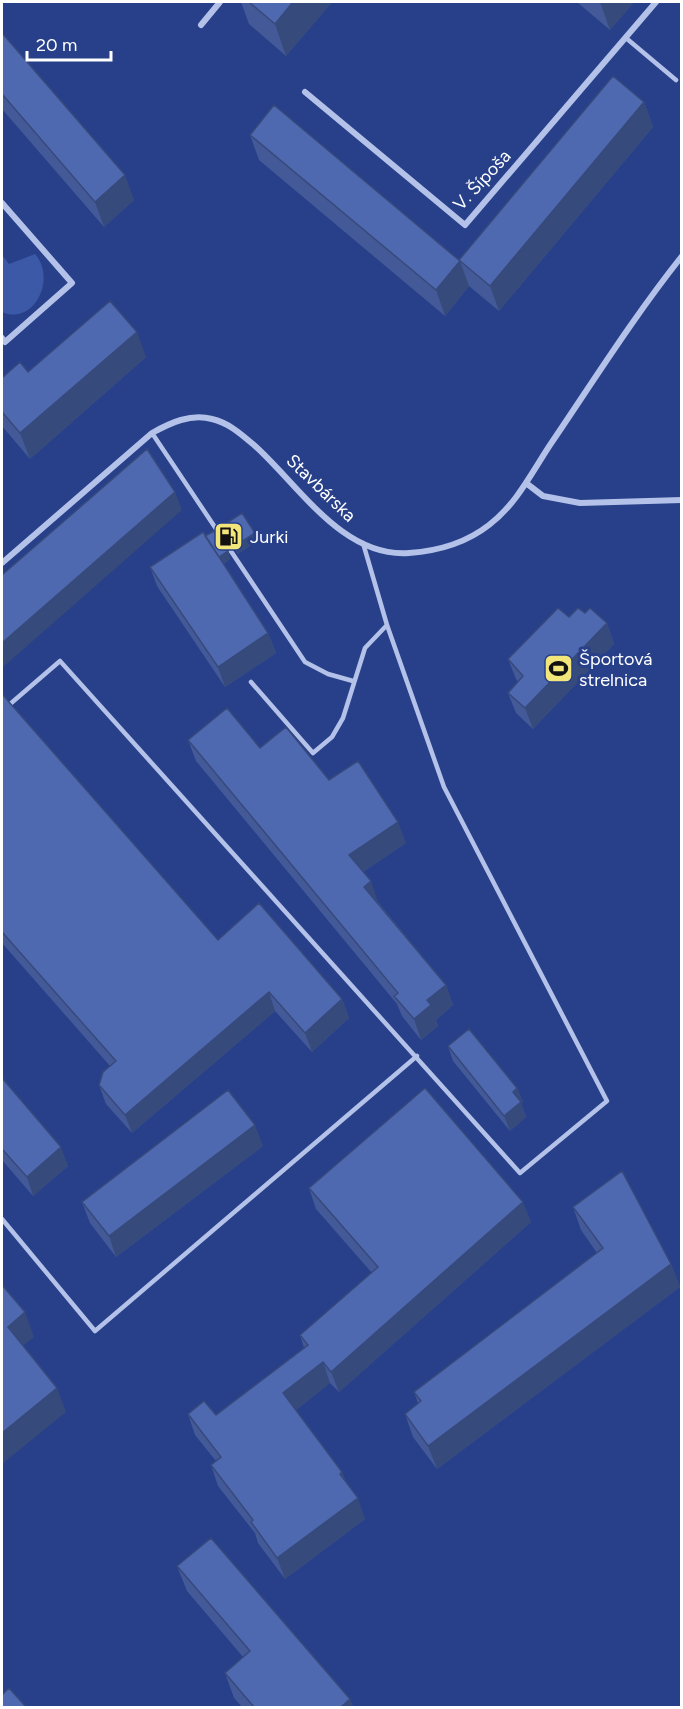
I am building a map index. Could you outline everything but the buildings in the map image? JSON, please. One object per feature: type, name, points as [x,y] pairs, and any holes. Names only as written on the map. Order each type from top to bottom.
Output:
[{"type":"street","points":[[201,25],[220,2]]},
{"type":"street","name":"V. Šípoša","points":[[305,92],[465,225],[656,2]]},
{"type":"street","points":[[2,203],[72,283],[5,342],[2,338]]},
{"type":"street","name":"Stavbárska","points":[[2,563],[152,433],[166,425],[195,417],[211,418],[228,424],[270,459],[332,522],[363,543],[385,552],[408,553],[456,544],[491,524],[526,483],[622,339],[681,256]]},
{"type":"street","points":[[526,483],[543,496],[580,503],[681,500]]},
{"type":"lane","points":[[626,38],[676,80]]},
{"type":"lane","points":[[152,433],[305,662],[328,674],[353,681]]},
{"type":"lane","points":[[2,711],[60,661],[520,1173],[607,1101],[444,787],[387,625],[363,543]]},
{"type":"lane","points":[[251,682],[313,753],[332,737],[343,718],[365,648],[387,625]]},
{"type":"lane","points":[[2,1219],[95,1331],[417,1056]]},
{"type":"shaded area","points":[[35,254],[44,276],[39,298],[24,312],[14,315],[2,312],[2,255],[9,264]]},
{"type":"place","name":"Jurki","points":[[229,537]]},
{"type":"place","name":"Športová strelnica","points":[[558,669]]}]
